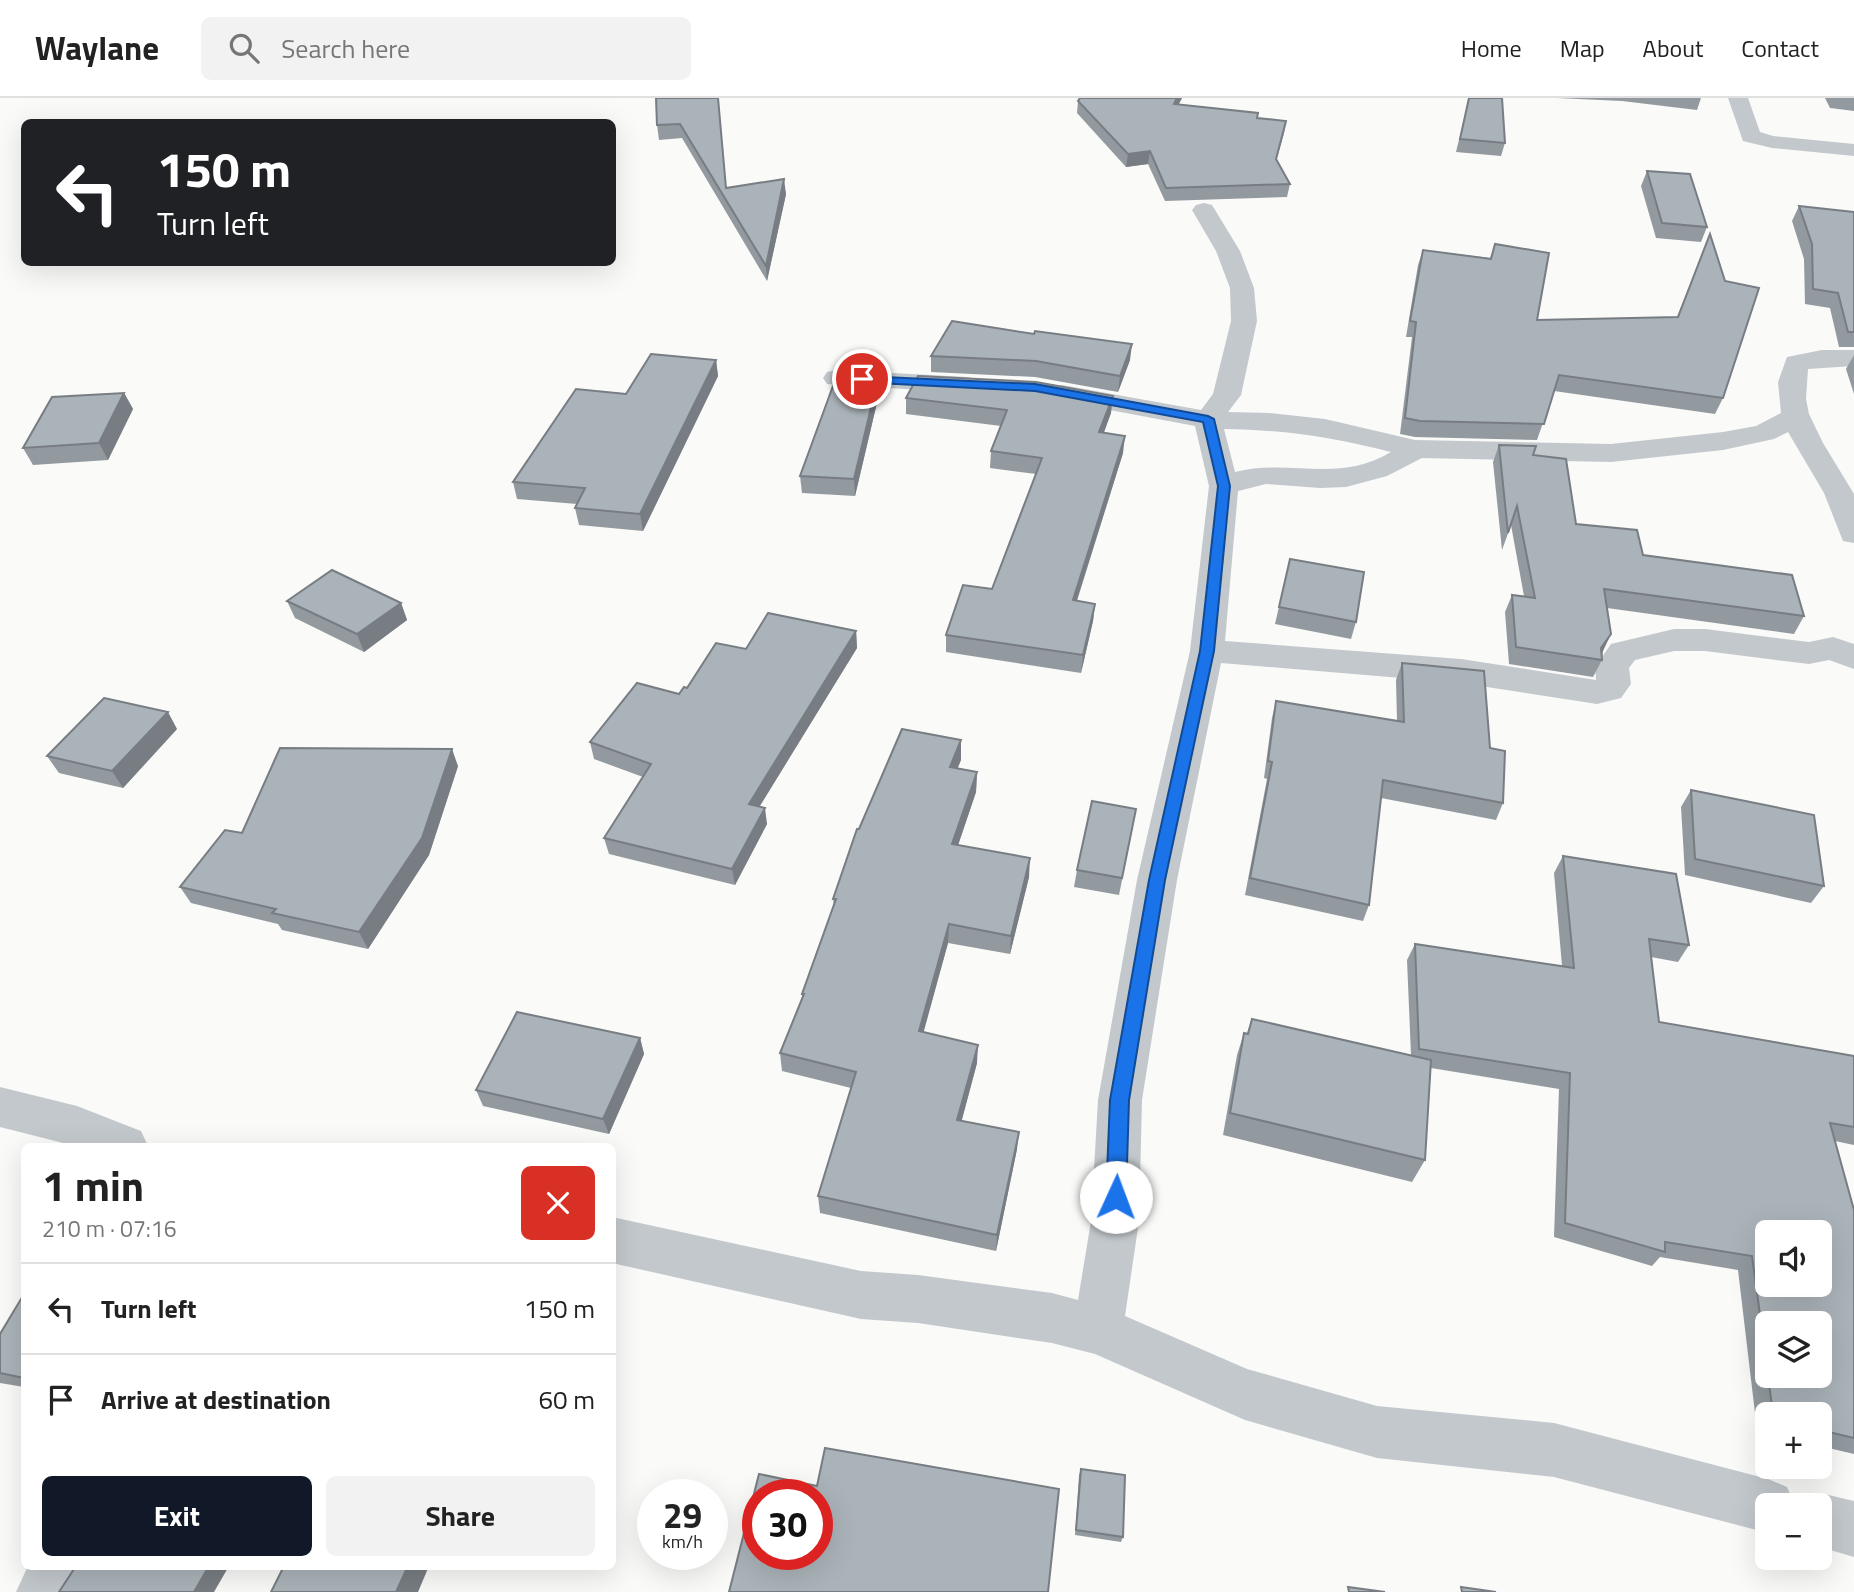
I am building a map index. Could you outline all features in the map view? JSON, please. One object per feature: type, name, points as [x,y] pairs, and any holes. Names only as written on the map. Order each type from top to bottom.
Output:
[{"type":"street","points":[[1738,98],[1751,136],[1772,142],[1854,150]]},
{"type":"street","points":[[1204,210],[1228,251],[1242,288],[1244,321],[1227,395],[1208,419]]},
{"type":"street","points":[[1854,358],[1822,358],[1796,363],[1790,383],[1794,417],[1838,491],[1854,534]]},
{"type":"street","points":[[837,378],[995,386]]},
{"type":"street","points":[[1035,388],[1208,419],[1269,421],[1325,427],[1415,449],[1611,453],[1765,433],[1794,417]]},
{"type":"street","points":[[1098,1330],[1115,1221],[1119,1100],[1157,880],[1207,651],[1224,486],[1208,419]]},
{"type":"street","points":[[1224,486],[1243,476],[1265,474],[1334,479],[1364,474],[1388,466],[1415,449]]},
{"type":"street","points":[[1207,651],[1298,656],[1461,671],[1597,692],[1609,690],[1614,684],[1612,667],[1623,652],[1674,640],[1705,640],[1809,653],[1833,648],[1854,658]]},
{"type":"street","points":[[0,1107],[77,1126],[118,1143]]},
{"type":"street","points":[[616,1241],[861,1295],[918,1299],[1052,1318],[1098,1330],[1245,1394],[1377,1432],[1555,1450],[1755,1503]]},
{"type":"street","points":[[1832,1523],[1854,1529]]},
{"type":"street","points":[[44,1592],[59,1570]]},
{"type":"building","points":[[656,98],[718,98],[726,188],[784,179],[766,266],[680,124],[657,125]]},
{"type":"building","points":[[1080,98],[1177,98],[1174,104],[1258,113],[1257,118],[1286,121],[1276,159],[1290,184],[1166,188],[1150,151],[1128,154],[1078,101]]},
{"type":"building","points":[[1469,98],[1502,98],[1505,143],[1460,139]]},
{"type":"building","points":[[1647,171],[1690,174],[1707,227],[1662,223]]},
{"type":"building","points":[[1799,206],[1854,212],[1854,332],[1848,332],[1838,293],[1813,289],[1812,244]]},
{"type":"building","points":[[1710,234],[1725,281],[1759,288],[1723,398],[1559,375],[1544,424],[1420,421],[1405,418],[1416,322],[1410,321],[1423,250],[1491,259],[1495,244],[1549,253],[1537,320],[1678,317]]},
{"type":"building","points":[[952,321],[1034,334],[1035,331],[1132,344],[1120,376],[1036,361],[931,356]]},
{"type":"building","points":[[651,354],[716,360],[640,514],[575,508],[585,488],[513,482],[576,389],[626,394]]},
{"type":"building","points":[[837,375],[878,378],[854,479],[800,476]]},
{"type":"building","points":[[918,376],[1036,382],[1113,396],[1099,432],[1125,436],[1073,600],[1095,604],[1083,655],[946,635],[963,585],[992,589],[1042,458],[991,451],[1007,410],[906,398]]},
{"type":"building","points":[[124,393],[99,443],[23,448],[52,397]]},
{"type":"building","points":[[1499,445],[1536,446],[1533,455],[1566,459],[1576,524],[1637,530],[1643,555],[1792,575],[1804,616],[1604,589],[1611,634],[1601,648],[1602,660],[1516,647],[1512,595],[1535,598],[1517,506],[1508,533]]},
{"type":"building","points":[[1290,559],[1364,572],[1356,622],[1279,607]]},
{"type":"building","points":[[332,570],[401,603],[357,634],[287,601]]},
{"type":"building","points":[[768,613],[856,631],[749,804],[765,808],[732,869],[604,838],[651,764],[590,742],[637,683],[679,694],[684,687],[687,688],[716,643],[746,649]]},
{"type":"building","points":[[1402,663],[1484,671],[1490,748],[1505,751],[1503,803],[1383,780],[1369,905],[1250,878],[1272,762],[1268,761],[1276,701],[1404,722]]},
{"type":"building","points":[[104,698],[168,712],[112,771],[47,756]]},
{"type":"building","points":[[902,729],[961,740],[950,767],[977,772],[952,844],[1030,858],[1011,936],[949,924],[919,1031],[978,1045],[957,1120],[1019,1132],[997,1235],[818,1196],[856,1072],[780,1053],[804,994],[857,829]]},
{"type":"building","points":[[280,748],[452,749],[422,838],[359,932],[272,913],[276,909],[180,887],[225,830],[242,833]]},
{"type":"building","points":[[1691,790],[1814,815],[1824,886],[1695,859]]},
{"type":"building","points":[[1092,801],[1136,809],[1122,878],[1077,870]]},
{"type":"building","points":[[1563,856],[1676,874],[1689,945],[1649,939],[1659,1022],[1854,1056],[1854,1127],[1830,1123],[1854,1210],[1854,1438],[1832,1433],[1832,1402],[1771,1402],[1770,1388],[1832,1388],[1832,1311],[1760,1311],[1758,1297],[1832,1297],[1832,1220],[1755,1220],[1755,1278],[1752,1256],[1665,1242],[1665,1252],[1565,1223],[1570,1073],[1419,1049],[1415,944],[1574,968]]},
{"type":"building","points":[[517,1012],[640,1038],[603,1119],[476,1090]]},
{"type":"building","points":[[1252,1019],[1431,1060],[1425,1160],[1230,1113],[1244,1033],[1248,1034]]},
{"type":"building","points":[[21,1299],[21,1377],[0,1373],[0,1334]]},
{"type":"building","points":[[825,1448],[1059,1489],[1048,1592],[729,1592],[742,1541],[742,1570],[833,1570],[833,1479],[818,1479]]},
{"type":"building","points":[[1081,1469],[1125,1475],[1123,1537],[1076,1530]]},
{"type":"building","points":[[759,1474],[783,1479],[758,1479]]},
{"type":"building","points":[[73,1570],[207,1570],[194,1592],[59,1592]]},
{"type":"building","points":[[282,1570],[406,1570],[396,1592],[271,1592]]},
{"type":"building","points":[[1348,1587],[1385,1592],[1349,1592]]},
{"type":"building","points":[[1461,1587],[1496,1592],[1462,1592]]},
{"type":"route","points":[[862,379],[1035,388],[1208,419],[1224,486],[1207,651],[1174,814],[1157,880],[1119,1100],[1116,1197]]}]
